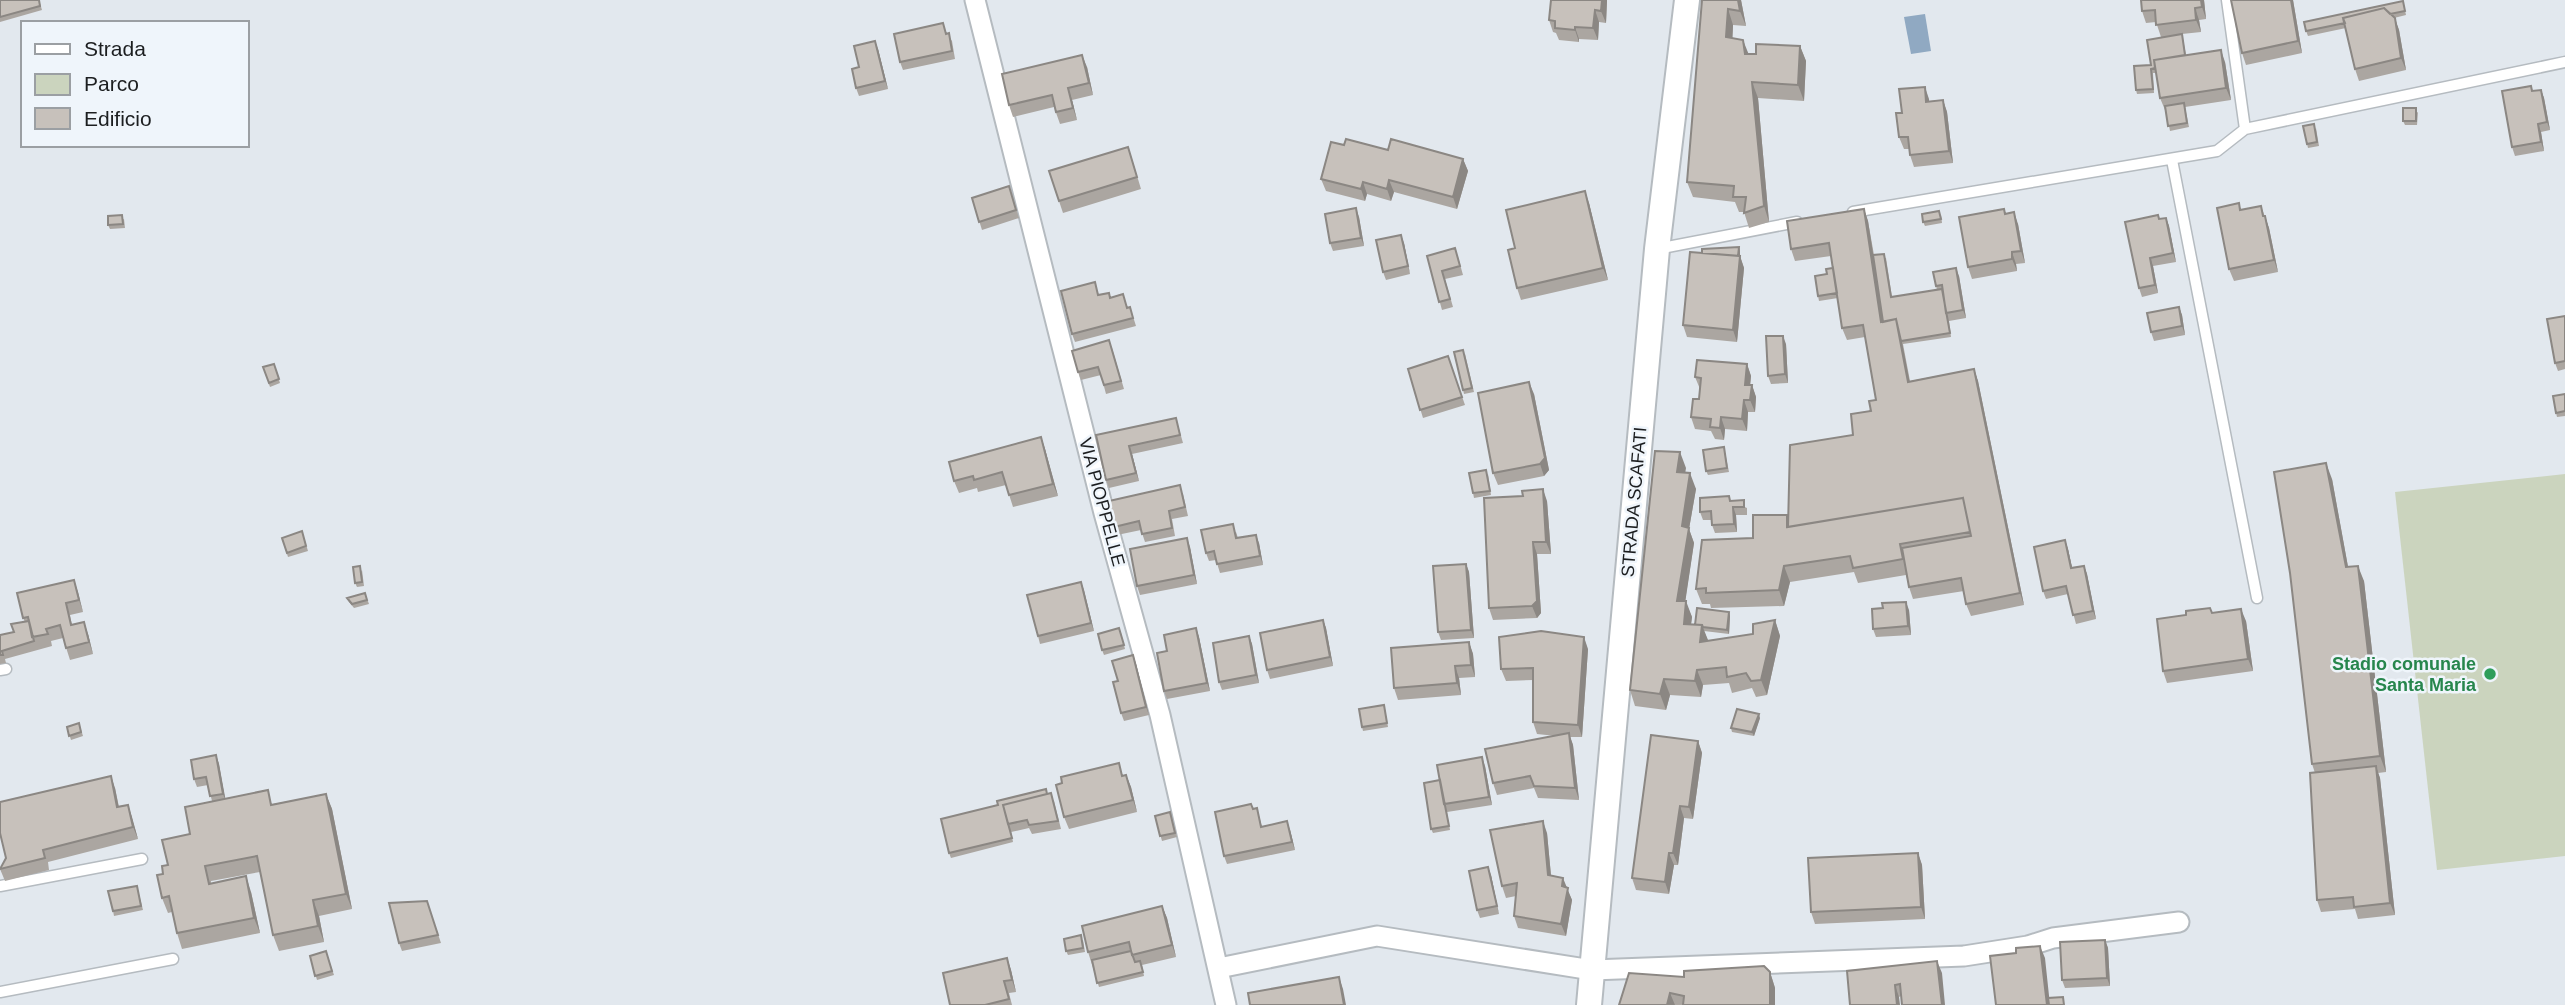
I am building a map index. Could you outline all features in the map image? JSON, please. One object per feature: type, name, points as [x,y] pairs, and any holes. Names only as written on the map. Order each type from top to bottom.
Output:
[{"type":"street","name":"VIA PIOPPELLE","points":[[975,0],[1101,500],[1160,715],[1226,1005]]},
{"type":"street","name":"STRADA SCAFATI","points":[[1589,1005],[1657,250],[1687,0]]},
{"type":"street","points":[[1219,968],[1377,936],[1592,970],[1964,956],[2028,946],[2053,938],[2179,922]]},
{"type":"lane","points":[[2227,0],[2245,129]]},
{"type":"lane","points":[[1847,213],[2217,151],[2245,129],[2565,62]]},
{"type":"lane","points":[[2172,160],[2258,598]]},
{"type":"lane","points":[[1657,250],[1807,220]]},
{"type":"lane","points":[[0,886],[142,859]]},
{"type":"lane","points":[[0,992],[173,959]]},
{"type":"green space","name":"Stadio comunale Santa Maria","points":[[2565,474],[2565,856],[2437,870],[2395,492]]},
{"type":"water","points":[[1925,14],[1931,51],[1911,54],[1904,17]]},
{"type":"building","points":[[0,0],[39,0],[40,6],[0,17]]},
{"type":"building","points":[[1551,0],[1602,0],[1601,11],[1595,10],[1593,28],[1555,28],[1555,21],[1549,20]]},
{"type":"building","points":[[1702,0],[1738,0],[1740,11],[1728,9],[1726,37],[1743,40],[1745,54],[1756,54],[1756,44],[1800,46],[1798,85],[1752,82],[1764,206],[1744,213],[1746,197],[1733,197],[1734,186],[1687,182]]},
{"type":"building","points":[[2141,0],[2201,0],[2202,7],[2195,8],[2196,20],[2156,25],[2155,10],[2142,11]]},
{"type":"building","points":[[2231,0],[2291,0],[2298,41],[2242,53]]},
{"type":"building","points":[[2403,1],[2405,11],[2390,14],[2384,8],[2343,18],[2345,23],[2306,31],[2304,22]]},
{"type":"building","points":[[2384,8],[2395,18],[2401,58],[2355,69],[2343,18]]},
{"type":"building","points":[[943,23],[946,34],[949,33],[952,51],[900,62],[894,34]]},
{"type":"building","points":[[2182,34],[2185,55],[2154,60],[2155,68],[2151,69],[2153,89],[2136,90],[2134,66],[2151,65],[2147,40]]},
{"type":"building","points":[[875,41],[885,81],[856,88],[852,69],[859,67],[854,46]]},
{"type":"building","points":[[2221,50],[2226,88],[2160,98],[2154,60]]},
{"type":"building","points":[[1082,55],[1089,83],[1068,88],[1073,108],[1056,112],[1052,95],[1009,105],[1002,74]]},
{"type":"building","points":[[2531,86],[2532,91],[2541,90],[2547,122],[2538,124],[2541,142],[2512,147],[2502,91]]},
{"type":"building","points":[[1925,87],[1926,102],[1943,100],[1949,151],[1910,155],[1908,137],[1899,137],[1896,113],[1902,113],[1899,89]]},
{"type":"building","points":[[2184,103],[2187,123],[2168,126],[2165,106]]},
{"type":"building","points":[[2403,108],[2416,108],[2416,121],[2403,121]]},
{"type":"building","points":[[2314,124],[2317,142],[2307,144],[2303,126]]},
{"type":"building","points":[[1346,139],[1388,150],[1391,139],[1463,159],[1453,197],[1389,180],[1387,189],[1363,182],[1361,189],[1321,179],[1331,142],[1344,145]]},
{"type":"building","points":[[1128,147],[1137,177],[1059,201],[1049,171]]},
{"type":"building","points":[[1009,186],[1016,210],[979,222],[972,198]]},
{"type":"building","points":[[1585,191],[1603,268],[1517,288],[1508,250],[1515,248],[1506,210]]},
{"type":"building","points":[[2239,203],[2240,210],[2261,206],[2274,260],[2229,269],[2217,208]]},
{"type":"building","points":[[1356,208],[1361,238],[1330,243],[1325,214]]},
{"type":"building","points":[[1864,209],[1881,322],[1896,319],[1908,382],[1974,369],[2020,593],[1966,604],[1961,578],[1909,587],[1902,548],[1971,536],[1963,498],[1788,527],[1790,445],[1853,435],[1851,414],[1871,411],[1869,401],[1876,400],[1863,325],[1842,328],[1829,243],[1791,249],[1787,221]]},
{"type":"building","points":[[2004,209],[2005,214],[2014,212],[2021,251],[2012,252],[2012,259],[1968,267],[1959,217]]},
{"type":"building","points":[[1939,211],[1941,219],[1923,222],[1922,214]]},
{"type":"building","points":[[122,215],[123,224],[108,225],[108,216]]},
{"type":"building","points":[[2158,215],[2159,219],[2166,218],[2173,253],[2150,258],[2155,285],[2139,288],[2125,222]]},
{"type":"building","points":[[1401,235],[1408,266],[1383,272],[1376,240]]},
{"type":"building","points":[[1739,247],[1738,256],[1702,253],[1702,249]]},
{"type":"building","points":[[1455,248],[1460,266],[1442,271],[1450,299],[1439,302],[1427,256]]},
{"type":"building","points":[[1690,252],[1740,256],[1733,330],[1683,325]]},
{"type":"building","points":[[1884,254],[1891,297],[1942,289],[1950,333],[1901,341],[1896,319],[1883,322],[1873,255]]},
{"type":"building","points":[[1833,268],[1837,293],[1818,296],[1815,276],[1827,274],[1826,269]]},
{"type":"building","points":[[1956,268],[1963,310],[1946,313],[1942,285],[1936,286],[1933,272]]},
{"type":"building","points":[[1095,282],[1098,295],[1109,293],[1110,298],[1123,294],[1133,318],[1072,334],[1061,291]]},
{"type":"building","points":[[2179,307],[2182,326],[2151,332],[2147,313]]},
{"type":"building","points":[[2565,316],[2565,361],[2555,363],[2547,319]]},
{"type":"building","points":[[1766,336],[1783,336],[1785,374],[1768,376]]},
{"type":"building","points":[[1109,340],[1121,381],[1104,385],[1098,367],[1078,372],[1072,351]]},
{"type":"building","points":[[1463,350],[1472,388],[1463,390],[1454,352]]},
{"type":"building","points":[[1448,356],[1462,397],[1420,410],[1408,369]]},
{"type":"building","points":[[1697,360],[1747,364],[1745,385],[1752,385],[1750,400],[1744,400],[1742,419],[1721,417],[1720,428],[1710,427],[1711,419],[1691,417],[1693,399],[1699,399],[1701,378],[1695,377]]},
{"type":"building","points":[[274,364],[279,379],[269,383],[263,367]]},
{"type":"building","points":[[1529,382],[1545,458],[1540,464],[1493,473],[1478,393]]},
{"type":"building","points":[[2565,394],[2565,411],[2556,413],[2553,396]]},
{"type":"building","points":[[1176,418],[1180,435],[1129,446],[1136,473],[1106,480],[1096,435]]},
{"type":"building","points":[[1041,437],[1053,484],[1009,495],[1002,472],[974,480],[973,476],[954,481],[949,462]]},
{"type":"building","points":[[1724,447],[1727,468],[1706,471],[1703,450]]},
{"type":"building","points":[[1655,451],[1680,452],[1677,472],[1690,473],[1682,526],[1689,528],[1677,601],[1686,601],[1684,624],[1702,625],[1700,642],[1753,634],[1753,624],[1775,620],[1761,680],[1751,681],[1746,673],[1727,677],[1726,667],[1697,670],[1695,681],[1664,679],[1660,694],[1630,690]]},
{"type":"building","points":[[2326,463],[2346,567],[2358,566],[2380,756],[2312,764],[2290,573],[2274,472]]},
{"type":"building","points":[[1486,470],[1490,491],[1473,493],[1469,473]]},
{"type":"building","points":[[1180,485],[1185,507],[1169,511],[1172,528],[1142,534],[1139,521],[1114,527],[1109,501]]},
{"type":"building","points":[[1543,489],[1546,542],[1533,542],[1537,601],[1532,606],[1489,608],[1484,498],[1523,496],[1522,491]]},
{"type":"building","points":[[1729,496],[1730,501],[1744,500],[1744,507],[1733,507],[1734,524],[1712,525],[1711,511],[1700,512],[1700,498]]},
{"type":"building","points":[[1963,498],[1970,532],[1900,544],[1903,559],[1853,568],[1850,556],[1784,566],[1779,590],[1706,593],[1706,588],[1696,589],[1702,540],[1753,538],[1753,515],[1787,515],[1787,527]]},
{"type":"building","points":[[1233,524],[1236,538],[1256,535],[1260,556],[1217,564],[1214,551],[1206,553],[1201,530]]},
{"type":"building","points":[[302,531],[306,546],[287,553],[282,538]]},
{"type":"building","points":[[1187,538],[1194,575],[1137,586],[1130,549]]},
{"type":"building","points":[[2065,540],[2071,568],[2084,566],[2093,611],[2073,615],[2066,586],[2043,591],[2034,547]]},
{"type":"building","points":[[1466,564],[1471,630],[1438,632],[1433,566]]},
{"type":"building","points":[[360,566],[362,582],[355,583],[353,567]]},
{"type":"building","points":[[74,580],[79,600],[66,603],[71,625],[84,622],[89,642],[66,648],[60,625],[46,629],[48,634],[32,637],[28,617],[23,618],[17,593]]},
{"type":"building","points":[[1081,582],[1091,623],[1038,636],[1027,595]]},
{"type":"building","points":[[365,593],[367,600],[352,604],[347,598]]},
{"type":"building","points":[[1906,602],[1908,626],[1873,629],[1872,609],[1883,608],[1882,603]]},
{"type":"building","points":[[1697,608],[1729,612],[1727,630],[1695,625]]},
{"type":"building","points":[[2210,608],[2212,613],[2241,609],[2248,659],[2163,671],[2157,619]]},
{"type":"building","points":[[1323,620],[1330,657],[1267,670],[1260,633]]},
{"type":"building","points":[[29,621],[34,641],[2,651],[3,655],[0,655],[0,635],[14,632],[11,624]]},
{"type":"building","points":[[1119,628],[1124,645],[1102,650],[1098,634]]},
{"type":"building","points":[[1196,628],[1207,683],[1164,691],[1157,653],[1167,651],[1164,635]]},
{"type":"building","points":[[1541,631],[1584,637],[1578,725],[1533,722],[1533,668],[1501,669],[1499,637]]},
{"type":"building","points":[[1249,636],[1256,675],[1219,682],[1213,643]]},
{"type":"building","points":[[1469,642],[1471,665],[1455,666],[1457,683],[1394,688],[1391,648]]},
{"type":"building","points":[[1133,655],[1146,707],[1121,713],[1113,682],[1118,681],[1112,661]]},
{"type":"building","points":[[1384,705],[1387,723],[1362,727],[1359,709]]},
{"type":"building","points":[[1737,709],[1759,714],[1752,732],[1731,728]]},
{"type":"building","points":[[79,723],[81,732],[69,736],[67,727]]},
{"type":"building","points":[[1569,733],[1575,788],[1534,786],[1530,776],[1493,783],[1485,749]]},
{"type":"building","points":[[1651,735],[1698,741],[1689,807],[1680,806],[1673,853],[1669,853],[1665,882],[1632,878]]},
{"type":"building","points":[[216,755],[223,794],[210,796],[206,777],[194,779],[191,760]]},
{"type":"building","points":[[1482,757],[1489,797],[1444,804],[1437,765]]},
{"type":"building","points":[[1119,763],[1122,776],[1126,775],[1133,800],[1064,817],[1056,785],[1062,783],[1061,777]]},
{"type":"building","points":[[2376,766],[2390,903],[2354,907],[2353,897],[2317,900],[2310,773]]},
{"type":"building","points":[[111,776],[117,807],[128,805],[133,827],[43,850],[45,858],[0,869],[6,858],[0,833],[0,802]]},
{"type":"building","points":[[1440,780],[1449,826],[1431,829],[1424,783]]},
{"type":"building","points":[[1046,789],[1047,794],[1003,805],[1012,838],[949,853],[941,819],[998,805],[997,801]]},
{"type":"building","points":[[268,790],[271,805],[326,794],[346,894],[313,900],[318,926],[273,935],[257,856],[205,866],[209,884],[246,876],[254,918],[177,933],[169,896],[162,898],[157,875],[163,874],[162,866],[168,865],[162,840],[190,834],[185,807]]},
{"type":"building","points":[[1051,793],[1058,821],[1029,825],[1027,820],[1008,824],[1003,805]]},
{"type":"building","points":[[1251,804],[1253,809],[1257,808],[1261,827],[1287,821],[1292,842],[1224,856],[1215,812]]},
{"type":"building","points":[[1170,812],[1175,833],[1160,836],[1155,816]]},
{"type":"building","points":[[1543,821],[1548,875],[1563,878],[1562,886],[1568,888],[1561,924],[1514,916],[1517,883],[1502,886],[1490,830]]},
{"type":"building","points":[[1918,853],[1921,907],[1811,912],[1808,858]]},
{"type":"building","points":[[1488,867],[1497,906],[1477,910],[1469,871]]},
{"type":"building","points":[[137,886],[141,906],[113,911],[108,891]]},
{"type":"building","points":[[427,901],[438,935],[399,943],[389,903]]},
{"type":"building","points":[[1162,906],[1172,945],[1132,955],[1129,942],[1088,952],[1082,926]]},
{"type":"building","points":[[1081,935],[1083,948],[1066,951],[1064,939]]},
{"type":"building","points":[[2105,940],[2107,978],[2062,980],[2060,942]]},
{"type":"building","points":[[2040,946],[2047,1005],[1996,1005],[1990,956],[2016,953],[2016,948]]},
{"type":"building","points":[[326,951],[332,971],[315,976],[310,956]]},
{"type":"building","points":[[1131,951],[1135,962],[1140,961],[1143,972],[1097,983],[1092,960]]},
{"type":"building","points":[[1007,958],[1012,980],[1004,981],[1009,999],[985,1005],[950,1005],[943,973]]},
{"type":"building","points":[[1937,961],[1942,1005],[1902,1005],[1900,984],[1895,985],[1897,1005],[1850,1005],[1847,971]]},
{"type":"building","points":[[1764,966],[1770,972],[1770,1005],[1683,1005],[1684,996],[1670,993],[1667,1005],[1619,1005],[1629,973],[1684,977],[1684,971]]},
{"type":"building","points":[[1339,977],[1344,1005],[1250,1005],[1248,993]]},
{"type":"building","points":[[2063,997],[2064,1005],[2049,1005],[2048,998]]},
{"type":"place","name":"Stadio comunale Santa Maria","points":[[2490,674]]}]
